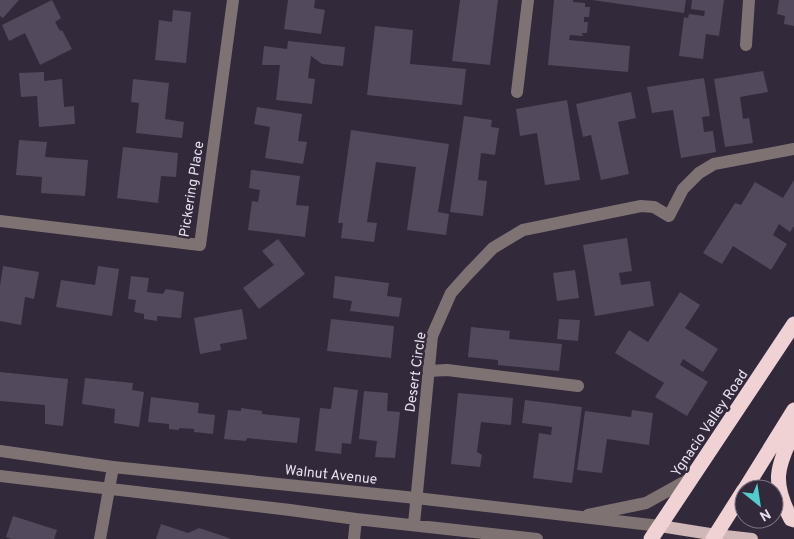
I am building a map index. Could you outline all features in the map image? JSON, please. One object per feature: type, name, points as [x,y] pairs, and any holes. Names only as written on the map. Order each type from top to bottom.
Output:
[{"type":"highway","name":"Ygnacio Valley Road","points":[[655,533],[794,324]]},
{"type":"highway","points":[[751,479],[794,410]]},
{"type":"highway","points":[[794,431],[781,459],[778,479],[782,501],[791,519],[794,520]]},
{"type":"highway","points":[[715,537],[734,506]]},
{"type":"main road","points":[[655,533],[752,539]]},
{"type":"street","name":"Pickering Place","points":[[0,221],[200,245],[233,0]]},
{"type":"street","points":[[517,92],[528,0]]},
{"type":"street","points":[[746,45],[749,0]]},
{"type":"street","name":"Desert Circle","points":[[414,524],[432,336],[451,293],[493,248],[523,230],[641,206],[654,207],[669,216],[683,189],[699,173],[714,164],[794,149]]},
{"type":"street","points":[[429,371],[447,370],[578,386]]},
{"type":"street","name":"Walnut Avenue","points":[[0,451],[113,467],[416,498],[578,517],[655,533]]},
{"type":"street","points":[[100,539],[113,467]]},
{"type":"street","points":[[0,476],[356,520],[414,524],[537,539]]},
{"type":"street","points":[[578,517],[646,502],[693,477]]},
{"type":"street","points":[[354,539],[356,520]]},
{"type":"building","points":[[0,0],[19,0],[3,18],[0,16]]},
{"type":"building","points":[[52,0],[61,18],[55,22],[60,31],[62,30],[72,49],[40,65],[25,33],[9,41],[2,25]]},
{"type":"building","points":[[288,0],[315,0],[314,8],[325,10],[321,34],[284,29]]},
{"type":"building","points":[[460,0],[498,0],[490,65],[452,61]]},
{"type":"building","points":[[554,0],[573,0],[573,2],[585,3],[585,7],[590,7],[589,17],[584,17],[584,22],[588,22],[587,33],[582,33],[583,36],[570,35],[569,40],[630,46],[628,72],[548,65]]},
{"type":"building","points":[[592,0],[686,0],[684,13]]},
{"type":"building","points":[[692,0],[724,0],[719,36],[706,34],[703,59],[679,56],[684,17],[688,18],[689,14],[704,16],[705,11],[691,9]]},
{"type":"building","points":[[779,0],[794,0],[794,26],[784,24],[785,16],[777,14]]},
{"type":"building","points":[[173,10],[191,12],[186,63],[155,60],[159,20],[172,22]]},
{"type":"building","points":[[375,26],[413,30],[410,64],[466,69],[462,105],[367,95]]},
{"type":"building","points":[[288,41],[345,47],[343,66],[322,64],[311,56],[308,78],[315,79],[312,104],[276,100],[280,65],[262,65],[264,46],[287,49]]},
{"type":"building","points":[[763,71],[768,92],[740,97],[743,119],[749,118],[753,143],[725,147],[714,79]]},
{"type":"building","points":[[44,72],[44,81],[62,79],[64,107],[74,106],[75,124],[39,127],[37,96],[21,97],[19,73]]},
{"type":"building","points":[[704,78],[710,116],[702,117],[704,132],[713,131],[716,152],[681,158],[673,110],[652,113],[647,87]]},
{"type":"building","points":[[133,79],[169,83],[165,119],[184,122],[182,138],[136,133],[139,103],[131,102]]},
{"type":"building","points":[[631,92],[636,118],[618,122],[629,174],[601,180],[591,135],[583,137],[576,104]]},
{"type":"building","points":[[567,100],[580,180],[545,185],[537,133],[520,136],[516,109]]},
{"type":"building","points":[[257,107],[302,114],[298,141],[307,142],[303,164],[265,158],[270,127],[254,124]]},
{"type":"building","points":[[464,116],[492,120],[491,127],[499,128],[495,155],[481,153],[478,180],[487,181],[483,216],[450,212]]},
{"type":"building","points":[[351,130],[449,144],[438,212],[449,214],[446,235],[407,230],[416,167],[376,162],[367,222],[377,223],[374,242],[341,238],[343,223],[338,223]]},
{"type":"building","points":[[19,140],[47,142],[45,157],[88,160],[85,196],[41,193],[42,177],[16,175]]},
{"type":"building","points":[[123,147],[178,153],[176,177],[161,176],[158,203],[117,198]]},
{"type":"building","points":[[251,170],[300,176],[296,205],[309,206],[305,237],[248,230],[252,201],[258,202],[260,190],[249,188]]},
{"type":"building","points":[[794,180],[794,226],[790,232],[779,224],[773,235],[787,244],[771,270],[733,246],[722,264],[703,253],[735,203],[741,205],[755,182],[783,198]]},
{"type":"building","points":[[627,238],[632,271],[619,273],[621,285],[650,281],[654,306],[595,316],[583,245]]},
{"type":"building","points":[[278,239],[305,274],[259,309],[243,288],[274,265],[262,251]]},
{"type":"building","points":[[3,266],[39,272],[34,299],[25,297],[21,325],[0,321],[0,286]]},
{"type":"building","points":[[98,266],[119,269],[112,316],[56,307],[61,280],[95,285]]},
{"type":"building","points":[[575,270],[579,298],[557,301],[553,273]]},
{"type":"building","points":[[131,276],[149,278],[147,292],[163,294],[166,289],[184,292],[181,318],[157,316],[157,321],[144,319],[144,314],[134,312],[136,300],[128,299]]},
{"type":"building","points":[[335,276],[389,283],[387,296],[402,298],[399,317],[350,311],[352,301],[333,298]]},
{"type":"building","points":[[680,292],[700,305],[685,328],[718,349],[703,372],[683,359],[680,365],[708,382],[687,416],[655,397],[664,383],[615,353],[629,330],[648,342]]},
{"type":"building","points":[[242,309],[247,339],[220,344],[221,350],[200,354],[194,318]]},
{"type":"building","points":[[331,319],[394,326],[391,358],[327,351]]},
{"type":"building","points":[[559,319],[580,320],[578,341],[557,339]]},
{"type":"building","points":[[471,327],[510,331],[509,339],[562,344],[559,371],[498,365],[498,360],[468,357]]},
{"type":"building","points":[[0,372],[68,379],[63,426],[45,424],[45,405],[0,401]]},
{"type":"building","points":[[85,378],[133,383],[132,390],[144,392],[139,427],[114,423],[115,409],[82,404]]},
{"type":"building","points":[[334,387],[358,390],[351,444],[342,443],[341,454],[315,451],[320,408],[331,409]]},
{"type":"building","points":[[364,391],[388,393],[387,411],[400,412],[395,458],[375,457],[377,441],[359,439]]},
{"type":"building","points":[[458,393],[513,398],[511,425],[481,422],[477,452],[482,455],[480,467],[451,464]]},
{"type":"building","points":[[151,397],[199,403],[198,413],[215,415],[213,434],[194,432],[194,429],[169,429],[169,424],[148,422]]},
{"type":"building","points":[[525,400],[582,407],[572,483],[533,478],[539,433],[551,435],[552,427],[522,423]]},
{"type":"building","points":[[241,408],[262,411],[262,414],[300,418],[297,443],[247,438],[246,441],[224,439],[228,410],[241,411]]},
{"type":"building","points":[[632,410],[653,413],[649,445],[607,439],[602,473],[577,470],[585,411],[631,417]]},
{"type":"building","points":[[13,516],[57,530],[54,539],[11,539],[6,537]]},
{"type":"building","points":[[161,524],[188,533],[199,528],[232,539],[156,539]]}]
